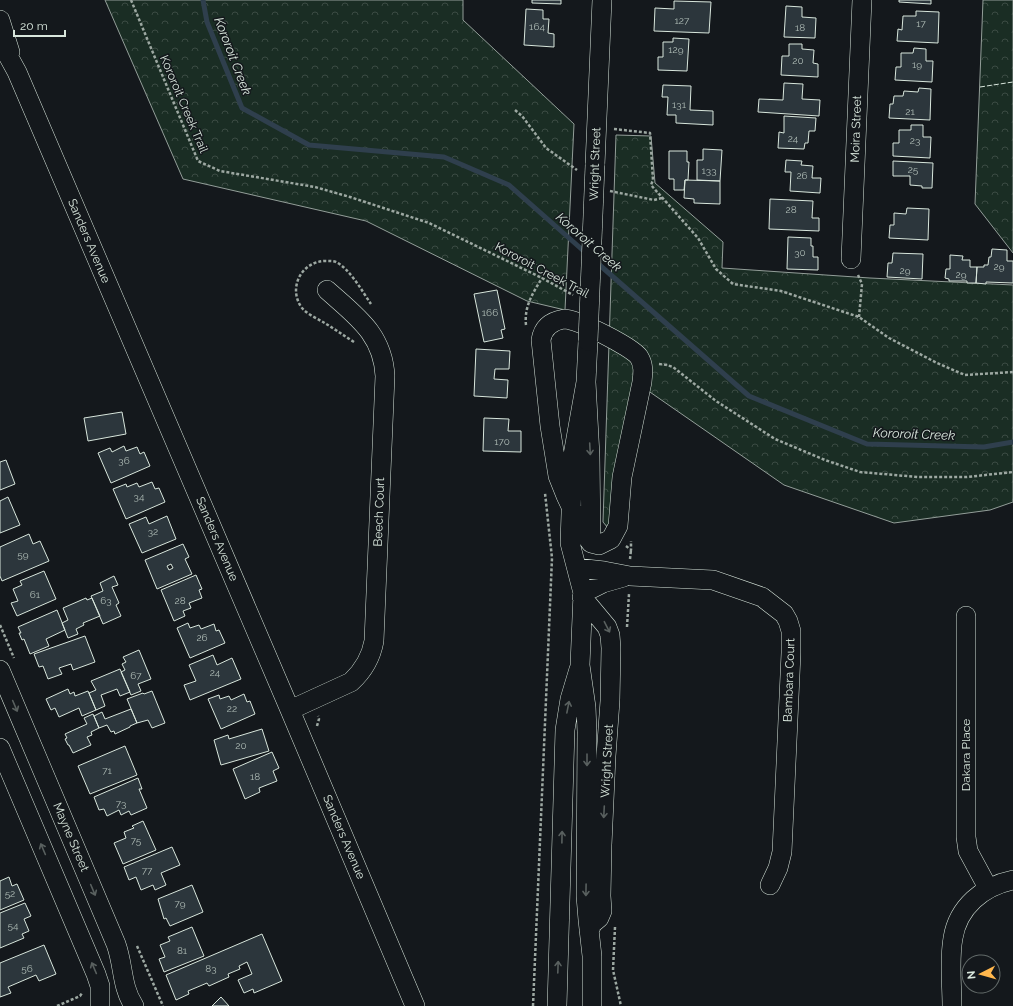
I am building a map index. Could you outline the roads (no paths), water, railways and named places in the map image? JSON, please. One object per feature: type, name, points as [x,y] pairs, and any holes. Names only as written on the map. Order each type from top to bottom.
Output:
[{"type":"street","name":"Wright Street","points":[[584,569],[591,543],[590,456],[586,382],[602,0]]},
{"type":"street","name":"Moira Street","points":[[851,259],[862,0]]},
{"type":"street","name":"Sanders Avenue","points":[[0,20],[16,72]]},
{"type":"street","name":"Sanders Avenue","points":[[0,40],[16,72],[290,710],[415,1006]]},
{"type":"street","name":"Beech Court","points":[[290,710],[350,682],[358,676],[368,662],[374,641],[385,384],[384,364],[382,353],[369,331],[327,290]]},
{"type":"street","name":"Wright Street","points":[[572,508],[560,483],[556,469],[541,342],[542,335],[549,325],[564,319],[574,321],[628,347],[636,353],[642,364],[642,378],[622,477],[618,526],[615,533],[608,541],[599,545],[591,543]]},
{"type":"street","name":"Wright Street","points":[[586,382],[573,455],[570,543],[572,553],[589,578],[582,595],[580,665],[587,720],[586,896],[592,956],[592,1006]]},
{"type":"street","points":[[572,508],[583,532],[591,543]]},
{"type":"street","name":"Bambara Court","points":[[584,569],[630,576],[713,580],[762,598],[784,614],[791,631],[791,653],[782,852],[778,868],[770,885]]},
{"type":"street","name":"Bambara Court","points":[[582,595],[603,583],[630,576]]},
{"type":"street","name":"Wright Street","points":[[582,595],[607,627],[610,635],[611,648],[610,710],[606,756],[601,914],[589,930]]},
{"type":"street","name":"Dakara Place","points":[[966,616],[966,837],[968,851],[988,888]]},
{"type":"street","name":"Wright Street","points":[[557,1006],[565,730],[570,699],[580,665]]},
{"type":"street","name":"Mayne Street","points":[[0,670],[116,944],[121,961],[124,984],[128,996],[134,1006]]},
{"type":"street","points":[[0,748],[96,974],[101,990],[100,1006]]},
{"type":"street","points":[[952,1006],[952,947],[956,928],[965,909],[988,888],[1013,880]]},
{"type":"waterway","name":"Kororoit Creek","points":[[203,0],[207,22],[242,108],[309,145],[444,157],[509,185],[586,253]]},
{"type":"waterway","name":"Kororoit Creek","points":[[595,261],[749,396],[867,444],[984,447],[1013,442]]}]
